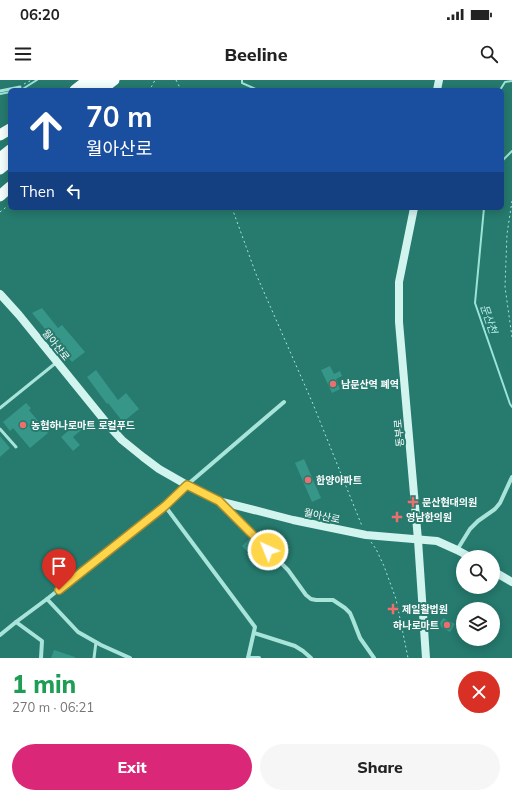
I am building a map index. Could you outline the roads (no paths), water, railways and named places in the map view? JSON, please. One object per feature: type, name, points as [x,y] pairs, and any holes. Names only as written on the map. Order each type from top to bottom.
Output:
[{"type":"highway","points":[[78,88],[88,80]]},
{"type":"highway","points":[[90,88],[100,80]]},
{"type":"highway","points":[[104,88],[114,80]]},
{"type":"highway","points":[[114,88],[124,80]]},
{"type":"highway","points":[[0,158],[8,152]]},
{"type":"highway","points":[[0,169],[8,163]]},
{"type":"highway","points":[[0,196],[8,189]]},
{"type":"main road","name":"동부로","points":[[414,210],[399,282],[399,322],[418,540],[426,658]]},
{"type":"main road","name":"월아산로","points":[[0,294],[19,315],[108,426],[122,440],[159,469],[187,485],[219,501],[293,520],[366,536],[437,542],[457,550]]},
{"type":"main road","points":[[500,575],[512,582]]},
{"type":"street","points":[[0,635],[47,600],[165,506],[187,485],[284,402]]},
{"type":"street","points":[[457,550],[470,529],[495,509],[500,503],[512,477]]},
{"type":"street","points":[[219,501],[288,570],[306,595],[311,599],[316,600],[333,600],[350,613],[360,638],[374,658]]},
{"type":"street","points":[[165,506],[255,627],[248,658],[259,658]]},
{"type":"street","points":[[47,600],[78,632],[130,658]]},
{"type":"street","points":[[16,622],[42,641],[41,658]]},
{"type":"street","points":[[254,633],[295,646],[311,658]]},
{"type":"lane","points":[[12,88],[20,86]]},
{"type":"lane","points":[[0,408],[57,362]]},
{"type":"lane","points":[[0,429],[16,447]]},
{"type":"lane","points":[[94,658],[96,642]]},
{"type":"waterway","points":[[24,88],[37,80]]},
{"type":"waterway","points":[[242,80],[242,83],[253,88]]},
{"type":"waterway","points":[[501,88],[505,82],[512,81]]},
{"type":"waterway","points":[[0,94],[8,92]]},
{"type":"waterway","name":"문산천","points":[[504,159],[512,151]]},
{"type":"waterway","name":"문산천","points":[[484,210],[475,303],[512,407]]},
{"type":"place","name":"남문산역 폐역","points":[[333,384]]},
{"type":"place","name":"농협하나로마트 로컬푸드","points":[[23,425]]},
{"type":"place","name":"한양아파트","points":[[308,480]]},
{"type":"place","name":"문산현대의원","points":[[413,502]]},
{"type":"place","name":"영남한의원","points":[[397,517]]},
{"type":"place","name":"제일활법원","points":[[393,609]]},
{"type":"place","name":"하나로마트","points":[[447,625]]}]
